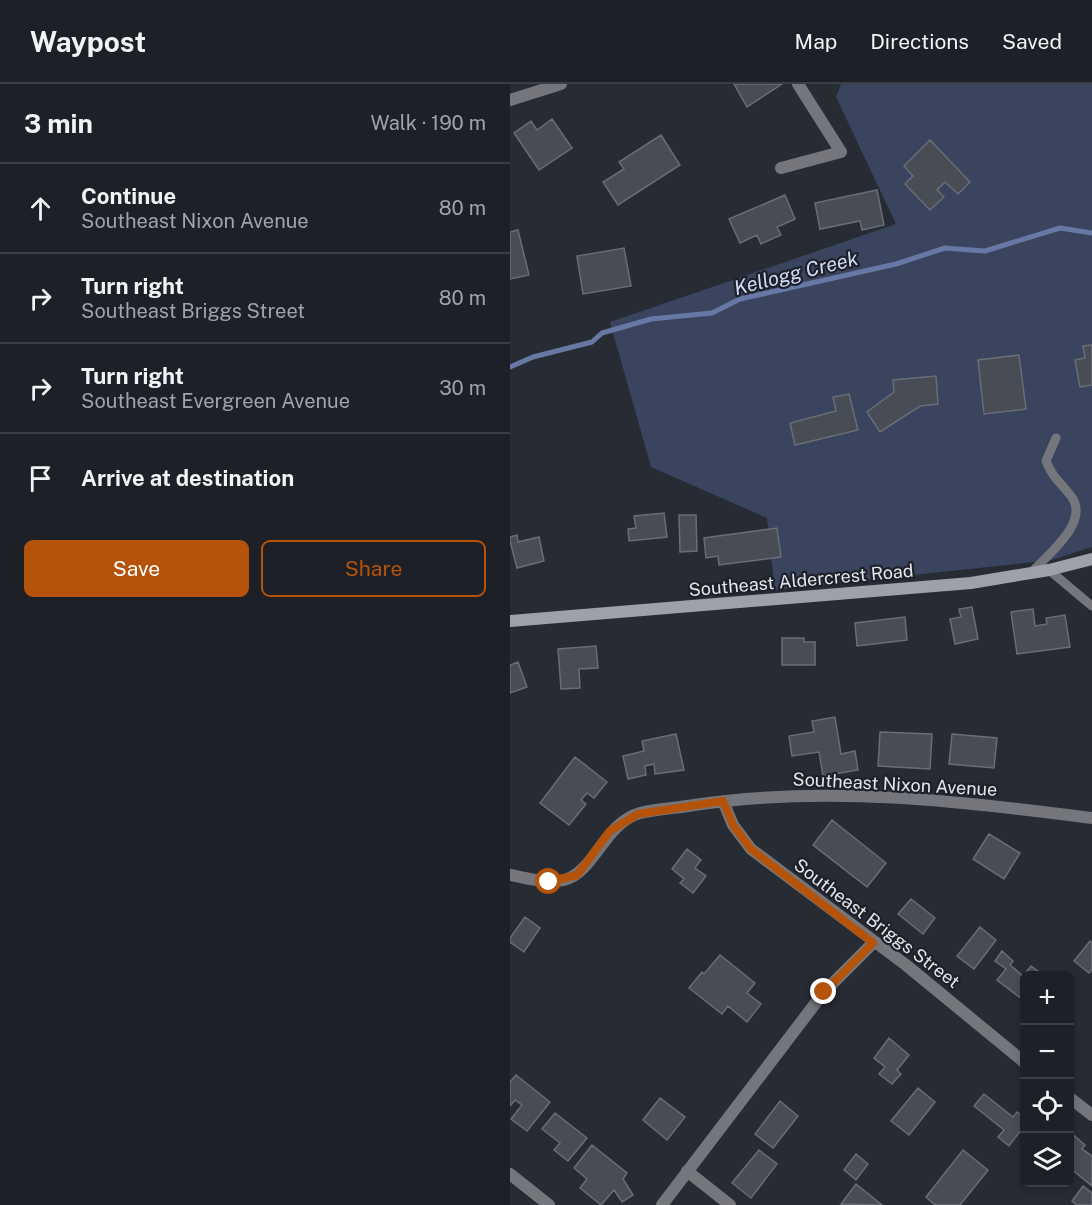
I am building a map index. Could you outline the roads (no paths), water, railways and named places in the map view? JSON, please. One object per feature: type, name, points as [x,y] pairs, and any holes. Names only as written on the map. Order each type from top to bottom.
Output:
[{"type":"street","points":[[510,100],[561,84]]},
{"type":"street","points":[[781,168],[841,152],[798,84]]},
{"type":"street","name":"Southeast Aldercrest Road","points":[[510,621],[949,586],[1049,570],[1092,559]]},
{"type":"street","name":"Southeast Nixon Avenue","points":[[510,875],[549,882],[564,880],[577,875],[610,831],[638,814],[723,801],[834,795],[972,802],[1092,819]]},
{"type":"street","name":"Southeast Briggs Street","points":[[723,801],[733,825],[751,849],[873,943],[906,965],[1020,1059]]},
{"type":"street","points":[[662,1205],[824,992],[873,943]]},
{"type":"street","points":[[1074,1101],[1092,1115]]},
{"type":"street","points":[[687,1172],[730,1205]]},
{"type":"street","points":[[510,1174],[549,1205]]},
{"type":"lane","points":[[1031,573],[1071,529],[1077,511],[1072,497],[1053,478],[1046,461],[1056,438]]},
{"type":"lane","points":[[1049,570],[1092,606]]},
{"type":"waterway","name":"Kellogg Creek","points":[[510,367],[533,357],[592,342],[602,333],[651,319],[712,313],[740,299],[896,264],[945,248],[985,251],[1060,228],[1092,233]]}]
